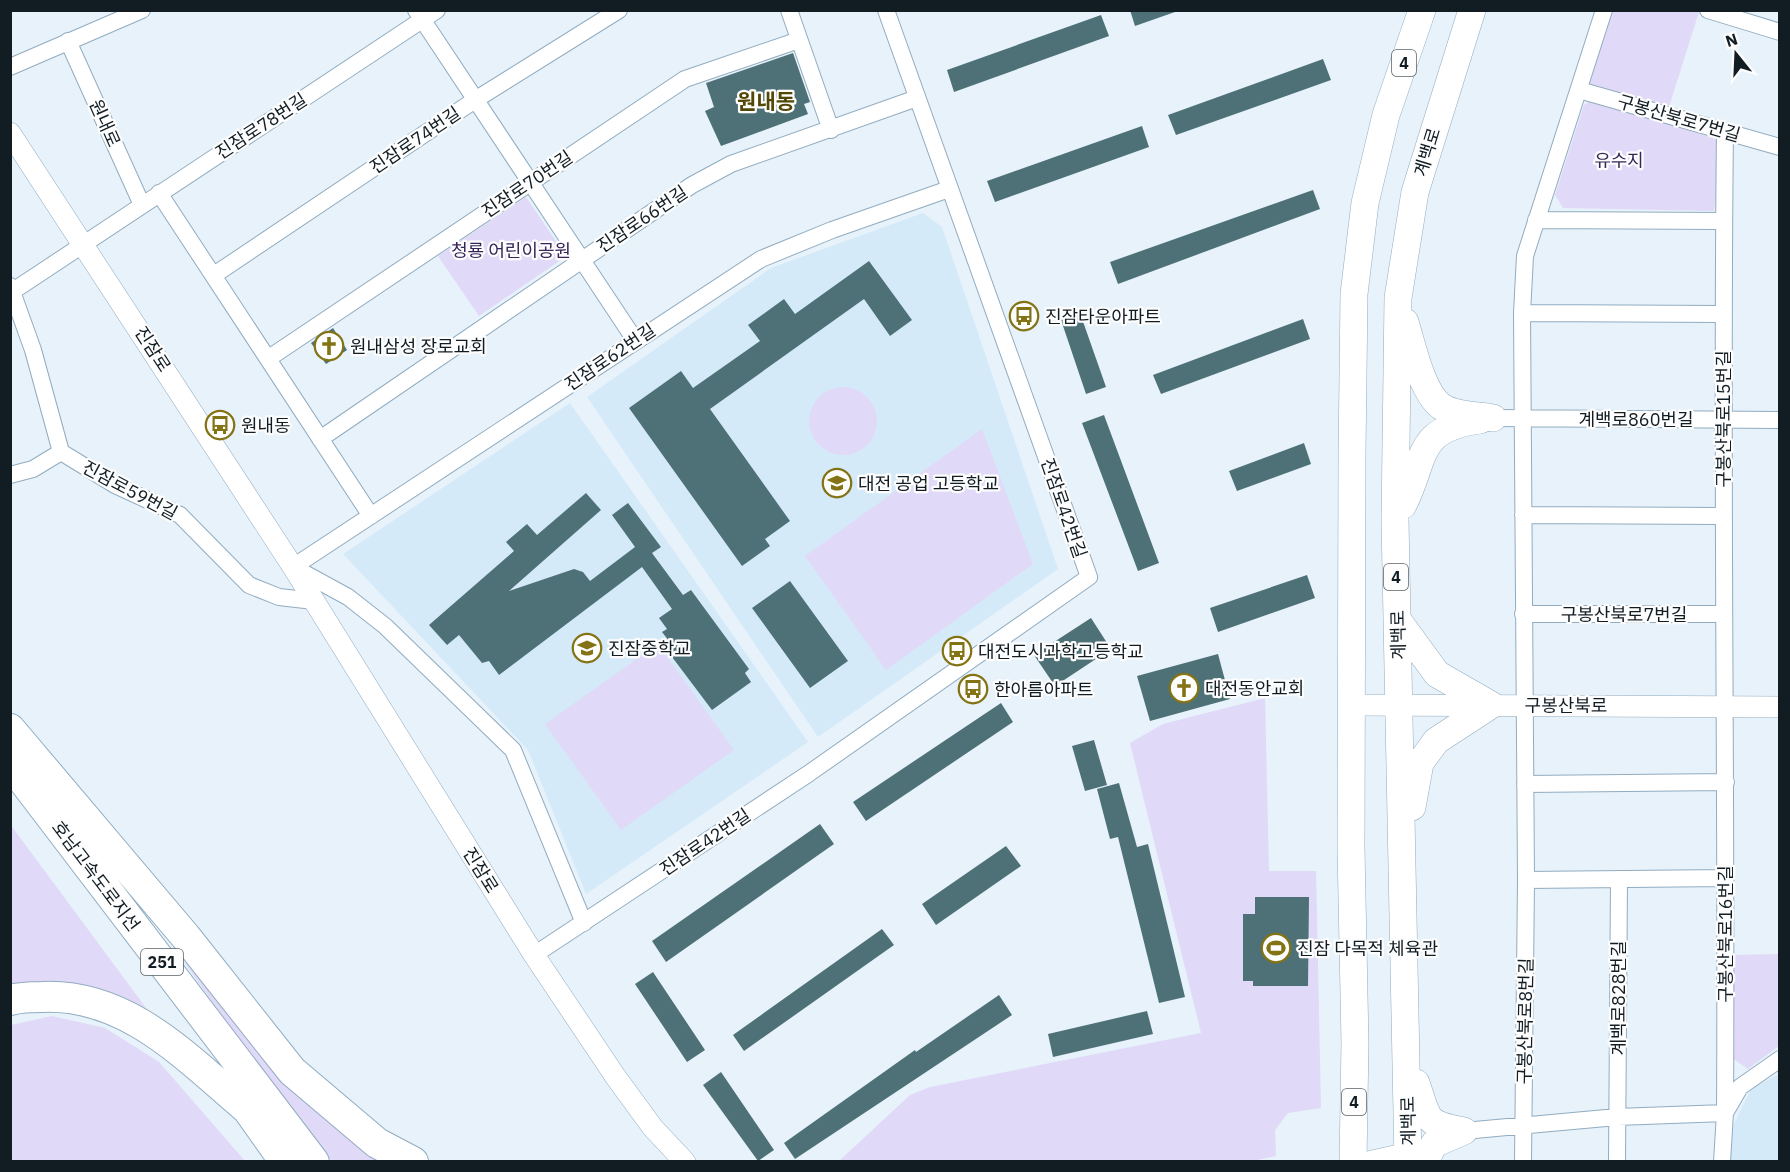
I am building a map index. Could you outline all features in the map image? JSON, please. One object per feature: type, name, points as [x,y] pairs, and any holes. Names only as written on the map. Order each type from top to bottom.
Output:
[{"type":"highway","points":[[10,729],[178,928],[292,1071],[377,1143],[412,1161]]},
{"type":"highway","name":"호남고속도로지선","points":[[10,763],[314,1161]]},
{"type":"highway","name":"호남고속도로지선","points":[[10,796],[285,1161]]},
{"type":"highway","points":[[10,1000],[59,996],[102,1003],[136,1020],[170,1042],[250,1112]]},
{"type":"main road","name":"4","points":[[1353,1161],[1355,1043],[1352,705],[1354,294],[1365,203],[1375,159],[1386,115],[1422,10]]},
{"type":"main road","name":"계백로","points":[[1414,1159],[1406,1051],[1400,839],[1395,520],[1398,298],[1415,192],[1472,10]]},
{"type":"main road","points":[[1398,298],[1415,353],[1433,399],[1442,407],[1455,412],[1493,418]]},
{"type":"main road","points":[[1395,520],[1428,441],[1455,423],[1493,418]]},
{"type":"main road","points":[[1397,619],[1437,674],[1491,705],[1436,741],[1420,763],[1414,801],[1400,839]]},
{"type":"main road","points":[[1406,1051],[1425,1114],[1435,1123],[1464,1131]]},
{"type":"main road","points":[[1414,1159],[1434,1144],[1464,1131]]},
{"type":"street","points":[[10,67],[142,10]]},
{"type":"street","name":"진잠로78번길","points":[[12,290],[85,244],[419,15],[437,10]]},
{"type":"street","name":"진잠로74번길","points":[[214,274],[475,100],[619,10]]},
{"type":"street","points":[[789,10],[831,130]]},
{"type":"street","name":"진잠로42번길","points":[[534,955],[808,774],[1089,577],[886,10]]},
{"type":"street","points":[[1525,705],[1522,313],[1525,256],[1604,10]]},
{"type":"street","points":[[1708,10],[1779,32]]},
{"type":"street","points":[[419,15],[636,340]]},
{"type":"street","name":"진잠로70번길","points":[[269,358],[685,79],[799,40]]},
{"type":"street","name":"원내로","points":[[68,41],[142,204]]},
{"type":"street","name":"구봉산북로7번길","points":[[1579,90],[1779,147]]},
{"type":"street","name":"진잠로66번길","points":[[320,439],[692,185],[731,164],[917,98]]},
{"type":"street","name":"구봉산북로15번길","points":[[1725,131],[1723,516],[1727,706]]},
{"type":"street","name":"진잠로","points":[[10,133],[85,244],[294,567],[534,955],[621,1085],[653,1128],[685,1161]]},
{"type":"street","name":"진잠로62번길","points":[[294,567],[760,259],[832,230],[949,189]]},
{"type":"street","points":[[159,193],[371,516]]},
{"type":"street","points":[[1536,220],[1724,221]]},
{"type":"street","name":"진잠로59번길","points":[[12,290],[61,452],[115,484],[180,515],[249,585],[279,597],[314,601]]},
{"type":"street","points":[[1522,313],[1724,314]]},
{"type":"street","name":"계백로860번길","points":[[1493,418],[1779,420]]},
{"type":"street","name":"진잠로59번길","points":[[10,475],[33,469],[61,452]]},
{"type":"street","points":[[1523,515],[1723,516]]},
{"type":"street","name":"진잠로","points":[[294,567],[348,597],[385,626],[513,750],[584,923]]},
{"type":"street","name":"구봉산북로7번길","points":[[1523,614],[1724,614]]},
{"type":"street","name":"구봉산북로","points":[[1352,705],[1779,707]]},
{"type":"street","name":"구봉산북로8번길","points":[[1523,1161],[1525,705]]},
{"type":"street","name":"구봉산북로16번길","points":[[1722,1161],[1725,1113],[1727,706]]},
{"type":"street","points":[[1525,784],[1726,782]]},
{"type":"street","points":[[1526,880],[1726,878]]},
{"type":"street","name":"계백로828번길","points":[[1617,1161],[1619,879]]},
{"type":"street","points":[[1464,1131],[1617,1117],[1725,1113],[1740,1087],[1779,1059]]},
{"type":"street","points":[[1368,1161],[1414,1159]]},
{"type":"shaded area","name":"대전 공업 고등학교","points":[[923,213],[942,227],[1058,569],[818,737],[587,397],[771,268]]},
{"type":"shaded area","name":"진잠중학교","points":[[570,403],[808,742],[586,894],[528,750],[343,554]]},
{"type":"shaded area","points":[[1779,1074],[1779,1161],[1730,1162],[1732,1128],[1751,1089]]},
{"type":"green space","points":[[1694,10],[1699,12],[1668,110],[1587,88],[1609,11]]},
{"type":"green space","name":"유수지","points":[[1592,100],[1722,141],[1714,211],[1563,208],[1555,195],[1584,105]]},
{"type":"green space","name":"청룡 어린이공원","points":[[526,197],[564,253],[558,262],[479,316],[438,256]]},
{"type":"green space","points":[[843,387],[856,390],[867,397],[874,408],[877,421],[874,434],[867,445],[856,452],[843,455],[830,452],[819,445],[812,434],[809,421],[812,408],[819,397],[830,390]]},
{"type":"green space","points":[[982,429],[1033,564],[886,670],[805,556]]},
{"type":"green space","points":[[658,644],[734,750],[621,830],[545,724]]},
{"type":"green space","points":[[1265,698],[1269,871],[1316,871],[1321,1108],[1288,1113],[1275,1130],[1276,1156],[1253,1161],[838,1162],[910,1095],[930,1087],[1201,1033],[1130,743],[1163,724]]},
{"type":"green space","points":[[10,824],[152,1016],[11,987]]},
{"type":"green space","points":[[1779,954],[1779,1046],[1748,1069],[1732,1058],[1733,955]]},
{"type":"green space","points":[[181,958],[281,1072],[392,1161],[332,1161],[284,1102]]},
{"type":"green space","points":[[52,1016],[105,1028],[159,1062],[245,1161],[11,1161],[11,1025]]},
{"type":"building","points":[[1130,10],[1175,10],[1175,12],[1135,26]]},
{"type":"building","points":[[1101,15],[1109,36],[954,92],[947,70]]},
{"type":"building","points":[[793,53],[810,102],[804,104],[808,114],[721,146],[705,111],[714,107],[706,83]]},
{"type":"building","points":[[1323,59],[1331,80],[1176,135],[1168,115]]},
{"type":"building","points":[[1142,126],[1149,147],[995,202],[987,181]]},
{"type":"building","points":[[1313,190],[1320,209],[1118,284],[1110,262]]},
{"type":"building","points":[[869,261],[912,320],[890,336],[864,299],[710,409],[790,521],[765,539],[770,546],[742,566],[629,408],[681,371],[693,388],[760,341],[748,325],[784,299],[795,314]]},
{"type":"building","points":[[1080,313],[1106,387],[1086,394],[1061,320]]},
{"type":"building","points":[[1303,319],[1310,339],[1161,394],[1153,375]]},
{"type":"building","name":"원내삼성 장로교회","points":[[333,328],[347,350],[326,364],[311,343]]},
{"type":"building","points":[[1104,415],[1159,563],[1138,571],[1082,423]]},
{"type":"building","points":[[1304,443],[1311,464],[1237,491],[1229,471]]},
{"type":"building","points":[[586,493],[601,510],[509,591],[574,569],[583,572],[590,581],[635,547],[612,515],[628,503],[661,547],[652,553],[683,595],[691,590],[749,669],[745,673],[751,682],[712,710],[663,645],[669,641],[662,632],[667,629],[659,618],[672,609],[642,567],[499,675],[489,661],[482,663],[459,635],[447,645],[429,625],[514,551],[506,542],[527,524],[537,535]]},
{"type":"building","points":[[1307,575],[1315,598],[1218,632],[1210,608]]},
{"type":"building","points":[[790,581],[848,661],[810,688],[752,608]]},
{"type":"building","points":[[1091,618],[1111,649],[1055,686],[1034,655]]},
{"type":"building","name":"대전동안교회","points":[[1218,654],[1230,699],[1150,721],[1137,676]]},
{"type":"building","points":[[1001,703],[1013,722],[866,821],[853,802]]},
{"type":"building","points":[[1094,740],[1107,785],[1085,791],[1072,746]]},
{"type":"building","points":[[1119,783],[1137,847],[1148,844],[1185,997],[1159,1003],[1118,837],[1110,839],[1097,789]]},
{"type":"building","points":[[820,824],[834,844],[666,962],[652,941]]},
{"type":"building","points":[[1006,846],[1021,866],[936,925],[922,904]]},
{"type":"building","name":"진잠 다목적 체육관","points":[[1255,897],[1309,897],[1308,986],[1253,986],[1253,981],[1243,981],[1243,914],[1255,914]]},
{"type":"building","points":[[882,929],[894,945],[744,1051],[733,1035]]},
{"type":"building","points":[[653,972],[705,1050],[687,1062],[635,984]]},
{"type":"building","points":[[999,995],[1012,1015],[795,1159],[784,1143],[915,1050],[916,1052]]},
{"type":"building","points":[[1147,1011],[1153,1034],[1053,1057],[1048,1034]]},
{"type":"building","points":[[721,1072],[774,1150],[758,1161],[703,1085]]},
{"type":"place","name":"진잠타운아파트","points":[[1024,316]]},
{"type":"place","name":"원내삼성 장로교회","points":[[329,346]]},
{"type":"place","name":"원내동","points":[[220,425]]},
{"type":"place","name":"대전 공업 고등학교","points":[[837,483]]},
{"type":"place","name":"진잠중학교","points":[[587,648]]},
{"type":"place","name":"대전도시과학고등학교","points":[[957,651]]},
{"type":"place","name":"대전동안교회","points":[[1184,688]]},
{"type":"place","name":"한아름아파트","points":[[973,689]]},
{"type":"place","name":"진잠 다목적 체육관","points":[[1276,948]]},
{"type":"district","name":"원내동","points":[[766,101]]}]
